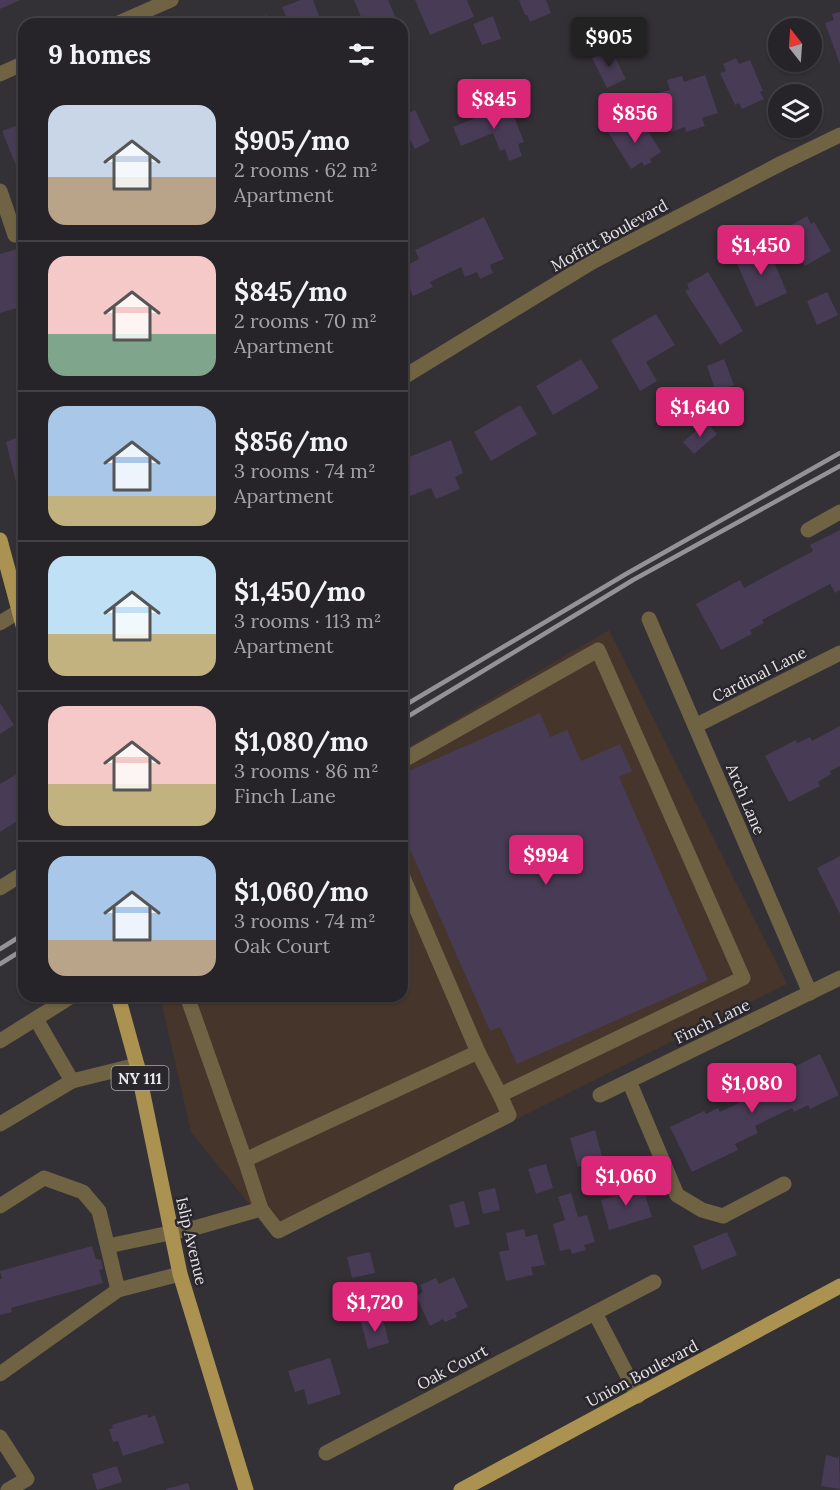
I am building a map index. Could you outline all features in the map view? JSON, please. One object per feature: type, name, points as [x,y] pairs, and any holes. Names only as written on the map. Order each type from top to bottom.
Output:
[{"type":"main road","points":[[0,540],[18,597]]},
{"type":"main road","name":"Islip Avenue","points":[[120,1002],[137,1065],[180,1274],[246,1490]]},
{"type":"main road","name":"Union Boulevard","points":[[461,1490],[840,1286]]},
{"type":"street","points":[[130,18],[171,0]]},
{"type":"street","points":[[0,74],[18,66]]},
{"type":"street","name":"Moffitt Boulevard","points":[[408,374],[592,262],[840,135]]},
{"type":"street","points":[[0,191],[13,237]]},
{"type":"street","points":[[808,530],[840,512]]},
{"type":"street","points":[[0,623],[18,612]]},
{"type":"street","name":"Arch Lane","points":[[649,619],[810,993]]},
{"type":"street","points":[[408,758],[598,650],[743,978],[500,1095]]},
{"type":"street","name":"Cardinal Lane","points":[[695,726],[840,652]]},
{"type":"street","points":[[0,888],[18,877]]},
{"type":"street","points":[[189,1002],[261,1209],[278,1231],[508,1115],[478,1052],[408,889]]},
{"type":"street","name":"Finch Lane","points":[[600,1095],[840,978]]},
{"type":"street","points":[[0,1041],[63,1002]]},
{"type":"street","points":[[36,1019],[72,1081]]},
{"type":"street","points":[[245,1160],[478,1052]]},
{"type":"street","points":[[0,1124],[72,1081],[137,1065]]},
{"type":"street","points":[[629,1081],[677,1195],[702,1210],[723,1216],[784,1184]]},
{"type":"street","points":[[0,1206],[44,1178],[82,1192],[99,1211],[118,1290]]},
{"type":"street","points":[[108,1246],[198,1227],[261,1209]]},
{"type":"street","points":[[0,1374],[118,1290],[180,1274]]},
{"type":"street","name":"Oak Court","points":[[326,1453],[654,1282]]},
{"type":"street","points":[[595,1313],[638,1396]]},
{"type":"street","points":[[0,1437],[27,1479],[8,1490]]},
{"type":"shaded area","points":[[609,630],[787,984],[277,1239],[191,1132],[161,1002],[408,1002],[408,747]]},
{"type":"building","points":[[0,0],[20,0],[0,9]]},
{"type":"building","points":[[301,0],[313,0],[320,18],[287,18],[282,7]]},
{"type":"building","points":[[354,0],[388,0],[396,18],[362,18]]},
{"type":"building","points":[[415,0],[467,0],[474,17],[430,35]]},
{"type":"building","points":[[519,0],[546,0],[551,13],[530,22]]},
{"type":"building","points":[[840,12],[840,64],[825,23],[834,20],[832,14]]},
{"type":"building","points":[[493,16],[501,39],[482,45],[473,24]]},
{"type":"building","points":[[611,49],[626,79],[607,88],[592,58]]},
{"type":"building","points":[[736,58],[739,64],[750,60],[764,99],[742,109],[739,103],[735,105],[720,73],[726,71],[723,64]]},
{"type":"building","points":[[705,75],[718,113],[702,118],[705,126],[686,132],[685,127],[671,132],[658,93],[670,90],[667,80],[682,76],[684,82]]},
{"type":"building","points":[[508,101],[524,142],[518,144],[522,156],[509,161],[505,149],[500,151],[493,133],[461,146],[453,127],[485,114],[484,110]]},
{"type":"building","points":[[415,110],[430,141],[415,149],[408,136],[408,113]]},
{"type":"building","points":[[642,121],[661,152],[650,159],[652,162],[644,166],[642,162],[631,169],[608,132],[625,122],[629,129]]},
{"type":"building","points":[[18,125],[18,170],[2,131]]},
{"type":"building","points":[[807,216],[811,224],[814,222],[831,251],[805,266],[789,237],[794,234],[789,226]]},
{"type":"building","points":[[484,217],[504,259],[490,265],[493,273],[480,279],[477,272],[465,277],[461,267],[430,282],[433,287],[413,296],[408,286],[408,265],[419,259],[415,250]]},
{"type":"building","points":[[767,245],[787,293],[756,307],[735,259]]},
{"type":"building","points":[[18,249],[18,308],[0,313],[0,254]]},
{"type":"building","points":[[708,272],[743,331],[720,345],[685,291],[689,289],[687,284]]},
{"type":"building","points":[[827,292],[838,315],[817,325],[807,301]]},
{"type":"building","points":[[656,314],[675,345],[646,362],[657,381],[640,391],[611,340]]},
{"type":"building","points":[[581,359],[599,388],[553,415],[536,386]]},
{"type":"building","points":[[724,359],[734,385],[716,392],[707,366]]},
{"type":"building","points":[[520,405],[537,434],[491,461],[474,432]]},
{"type":"building","points":[[706,422],[717,434],[694,454],[683,442]]},
{"type":"building","points":[[18,437],[18,490],[6,442]]},
{"type":"building","points":[[451,440],[463,473],[455,477],[460,489],[436,499],[431,488],[408,497],[408,458]]},
{"type":"building","points":[[840,530],[840,590],[835,593],[830,584],[762,620],[764,623],[750,630],[752,634],[721,650],[696,604],[740,580],[744,588],[813,551],[810,545]]},
{"type":"building","points":[[0,703],[14,725],[0,734]]},
{"type":"building","points":[[540,713],[550,737],[567,730],[581,761],[620,744],[632,771],[619,777],[708,980],[517,1064],[500,1027],[490,1031],[408,845],[408,771]]},
{"type":"building","points":[[840,726],[840,766],[830,771],[831,774],[818,782],[820,786],[789,802],[765,756],[796,740],[797,743],[810,737],[812,741]]},
{"type":"building","points":[[18,773],[18,821],[0,832],[0,784]]},
{"type":"building","points":[[840,856],[840,914],[817,868]]},
{"type":"building","points":[[820,1054],[839,1095],[810,1109],[808,1105],[794,1112],[792,1108],[755,1126],[758,1133],[735,1144],[738,1150],[692,1172],[670,1127],[704,1111],[706,1114],[718,1108],[720,1112],[778,1084],[776,1080],[790,1073],[788,1070]]},
{"type":"building","points":[[595,1130],[603,1160],[578,1167],[570,1138]]},
{"type":"building","points":[[546,1164],[553,1188],[536,1194],[528,1169]]},
{"type":"building","points":[[635,1183],[637,1190],[643,1188],[652,1217],[609,1230],[601,1200],[623,1194],[621,1187]]},
{"type":"building","points":[[495,1188],[500,1210],[483,1214],[478,1192]]},
{"type":"building","points":[[571,1193],[578,1217],[587,1215],[595,1242],[584,1245],[586,1250],[572,1254],[570,1249],[560,1251],[553,1224],[565,1220],[558,1197]]},
{"type":"building","points":[[464,1201],[470,1224],[455,1228],[449,1205]]},
{"type":"building","points":[[524,1229],[526,1237],[537,1234],[545,1265],[531,1267],[533,1275],[506,1281],[499,1252],[509,1250],[506,1233]]},
{"type":"building","points":[[727,1232],[737,1255],[702,1270],[693,1246]]},
{"type":"building","points":[[92,1246],[96,1259],[101,1260],[103,1269],[99,1270],[103,1283],[11,1308],[12,1312],[0,1315],[0,1279],[2,1279],[0,1271]]},
{"type":"building","points":[[370,1252],[375,1273],[352,1278],[347,1257]]},
{"type":"building","points":[[454,1277],[468,1307],[455,1313],[457,1317],[445,1322],[443,1319],[430,1326],[416,1296],[423,1292],[420,1285],[436,1278],[439,1284]]},
{"type":"building","points":[[382,1316],[389,1343],[368,1349],[361,1322]]},
{"type":"building","points":[[330,1358],[341,1394],[308,1405],[304,1389],[295,1392],[288,1371]]},
{"type":"building","points":[[147,1414],[148,1418],[155,1415],[164,1443],[123,1456],[118,1441],[113,1442],[109,1429],[113,1428],[112,1425]]},
{"type":"building","points":[[839,1453],[840,1489],[821,1486],[826,1455],[838,1458]]},
{"type":"building","points":[[117,1466],[122,1482],[97,1490],[92,1474]]},
{"type":"building","points":[[188,1483],[190,1490],[166,1490],[166,1489]]},
{"type":"railway","points":[[408,703],[626,574],[840,453]]},
{"type":"railway","points":[[408,716],[633,580],[840,466]]},
{"type":"railway","points":[[0,949],[18,938]]},
{"type":"railway","points":[[0,964],[18,953]]}]
